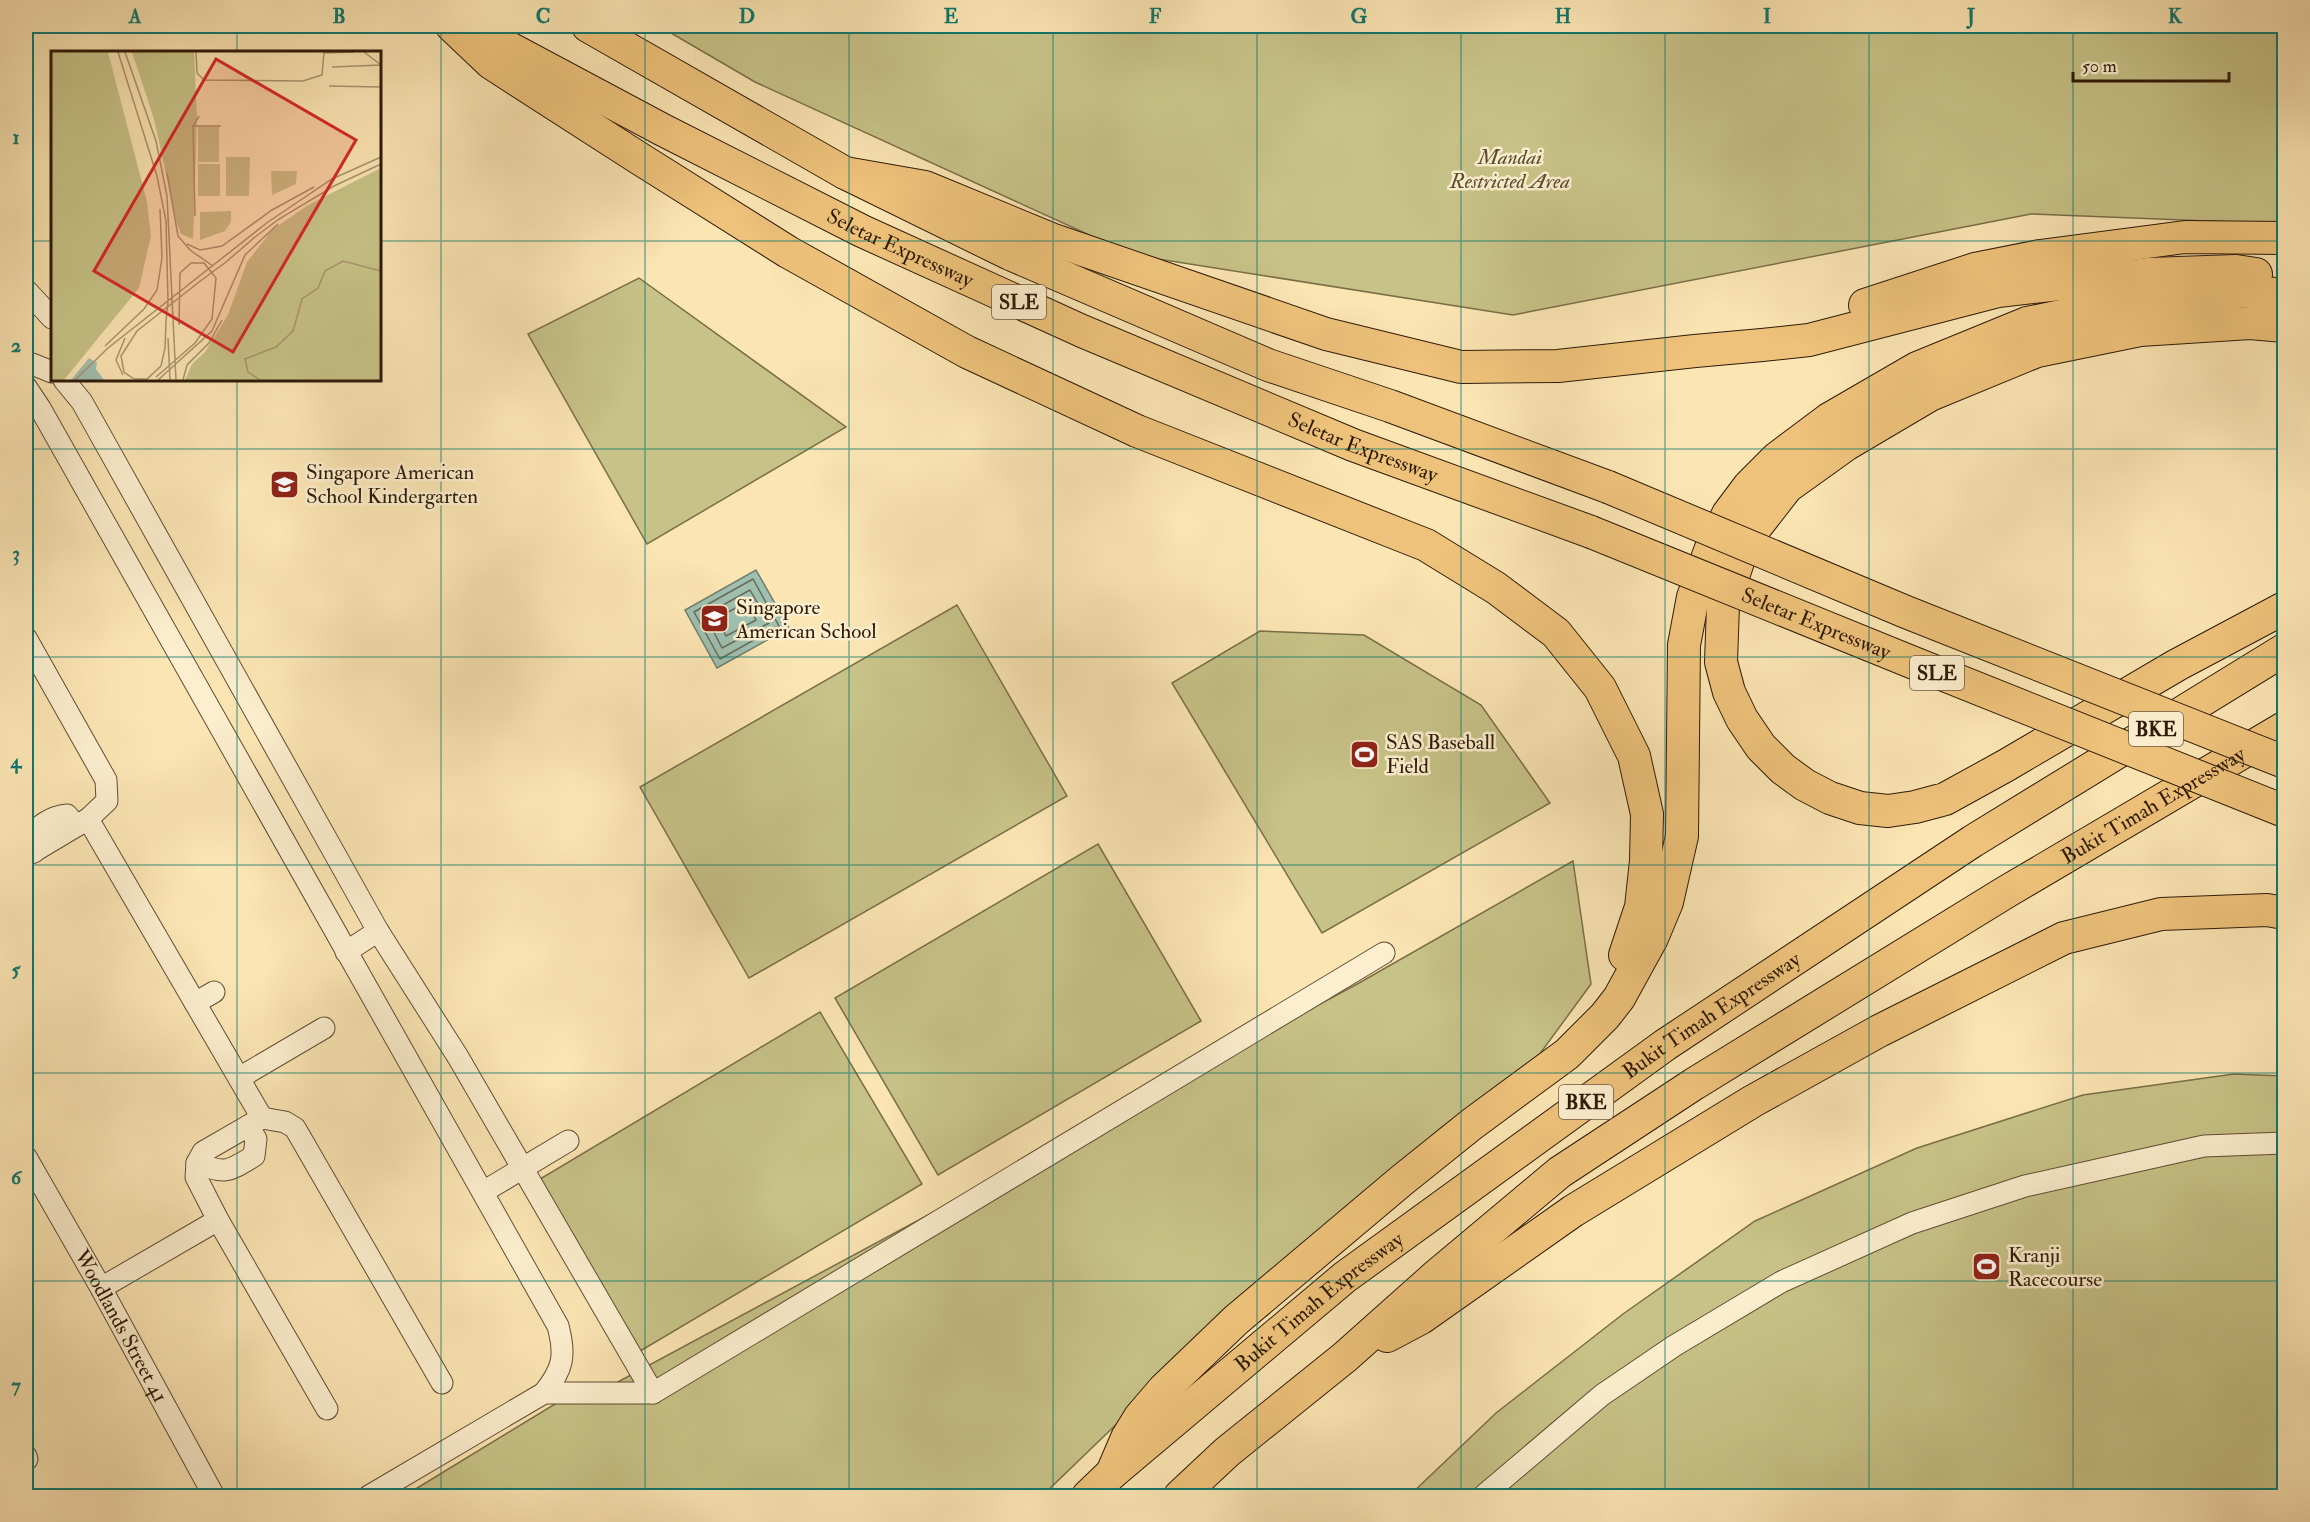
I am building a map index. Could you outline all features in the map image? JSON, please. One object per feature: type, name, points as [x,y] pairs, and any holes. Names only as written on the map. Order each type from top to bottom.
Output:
[{"type":"highway","points":[[452,26],[491,63],[637,157],[788,252],[967,352],[1137,431],[1426,545],[1496,588],[1556,633],[1600,688],[1634,756],[1647,814],[1646,861],[1641,907],[1631,941],[1618,971],[1601,999],[1544,1072]]},
{"type":"highway","name":"Seletar Expressway","points":[[468,26],[663,130],[862,231],[1072,326],[1353,445],[1591,532],[1909,662],[2284,810]]},
{"type":"highway","name":"Seletar Expressway","points":[[588,26],[845,173],[1010,254],[1268,365],[1390,406],[1608,487],[1906,612],[2284,762]]},
{"type":"highway","points":[[845,173],[925,187],[1051,239],[1326,334],[1461,367],[1558,366],[1809,340],[1998,291],[2171,273],[2236,271],[2284,278]]},
{"type":"highway","points":[[1762,345],[1794,323],[1840,313],[1975,269],[2040,256],[2185,237],[2282,238]]},
{"type":"highway","points":[[1112,1473],[1127,1438],[1140,1417],[1164,1389],[1236,1320],[1472,1124],[1567,1054],[1605,1016],[1631,978],[1652,938],[1667,902],[1682,836],[1684,645],[1693,597],[1711,548],[1728,514],[1749,486],[1777,458],[1830,419],[1917,368],[2027,323],[2129,302],[2247,291],[2284,295]]},
{"type":"highway","points":[[2284,326],[2250,323],[2140,330],[2037,351],[1930,396],[1847,444],[1787,487],[1745,541],[1723,606],[1722,662],[1729,692],[1742,719],[1761,747],[1783,769],[1805,785],[1830,798],[1860,808],[1888,811],[1945,799],[2176,665],[2284,608]]},
{"type":"highway","name":"Bukit Timah Expressway","points":[[1088,1497],[1112,1473],[1345,1277],[1665,1045],[1973,840],[2284,650]]},
{"type":"highway","name":"Bukit Timah Expressway","points":[[1180,1497],[1227,1452],[1345,1357],[1437,1275],[1560,1172],[1714,1072],[2006,892],[2284,728]]},
{"type":"highway","points":[[2213,771],[2284,738]]},
{"type":"highway","points":[[1345,1357],[1421,1318],[1573,1211],[1753,1101],[1889,1026],[2064,938],[2162,914],[2267,910],[2284,913]]},
{"type":"street","points":[[26,290],[42,304],[51,317]]},
{"type":"street","points":[[26,364],[51,372]]},
{"type":"street","points":[[65,381],[82,402],[378,931],[458,1057],[653,1393]]},
{"type":"street","points":[[26,387],[40,408],[558,1326],[563,1359],[554,1381],[544,1393],[369,1497]]},
{"type":"street","points":[[26,638],[106,780],[107,801],[82,823],[30,853]]},
{"type":"street","points":[[82,823],[195,1003],[239,1078],[255,1122],[254,1156],[224,1172],[197,1164]]},
{"type":"street","points":[[346,952],[378,931]]},
{"type":"street","points":[[544,1393],[653,1393],[1384,953]]},
{"type":"street","points":[[195,1003],[214,992]]},
{"type":"street","points":[[239,1078],[324,1028]]},
{"type":"street","points":[[327,1409],[196,1178],[197,1164],[203,1152],[255,1122],[285,1122],[295,1128],[442,1383]]},
{"type":"street","points":[[483,1192],[568,1141]]},
{"type":"street","points":[[1483,1497],[1602,1395],[1674,1346],[1781,1282],[1912,1223],[2025,1186],[2204,1146],[2284,1143]]},
{"type":"street","name":"Woodlands Street 41","points":[[26,1157],[101,1288],[214,1497]]},
{"type":"street","points":[[101,1288],[218,1220]]},
{"type":"green space","name":"Mandai Restricted Area","points":[[659,26],[2284,26],[2284,224],[2031,214],[1513,315],[1133,255],[755,82]]},
{"type":"green space","points":[[639,278],[846,427],[647,544],[528,334]]},
{"type":"green space","points":[[957,605],[1067,796],[749,978],[640,787]]},
{"type":"green space","name":"SAS Baseball Field","points":[[1260,631],[1364,635],[1481,705],[1550,803],[1322,933],[1172,683]]},
{"type":"green space","points":[[1098,844],[1201,1021],[938,1175],[835,998]]},
{"type":"green space","points":[[1573,861],[1591,984],[1531,1066],[1442,1127],[1271,1275],[1042,1496],[404,1496],[573,1393],[603,1390],[1359,983]]},
{"type":"green space","points":[[820,1012],[922,1184],[637,1353],[535,1182]]},
{"type":"green space","name":"Kranji Racecourse","points":[[2234,1074],[2284,1076],[2284,1496],[1409,1496],[1496,1413],[1623,1314],[1755,1221],[1917,1148],[2083,1095]]},
{"type":"water","points":[[756,570],[789,628],[717,668],[685,610]]},
{"type":"place","name":"Singapore American School Kindergarten","points":[[285,484]]},
{"type":"place","name":"Singapore American School","points":[[715,619]]},
{"type":"place","name":"SAS Baseball Field","points":[[1365,754]]},
{"type":"place","name":"Kranji Racecourse","points":[[1987,1267]]}]
